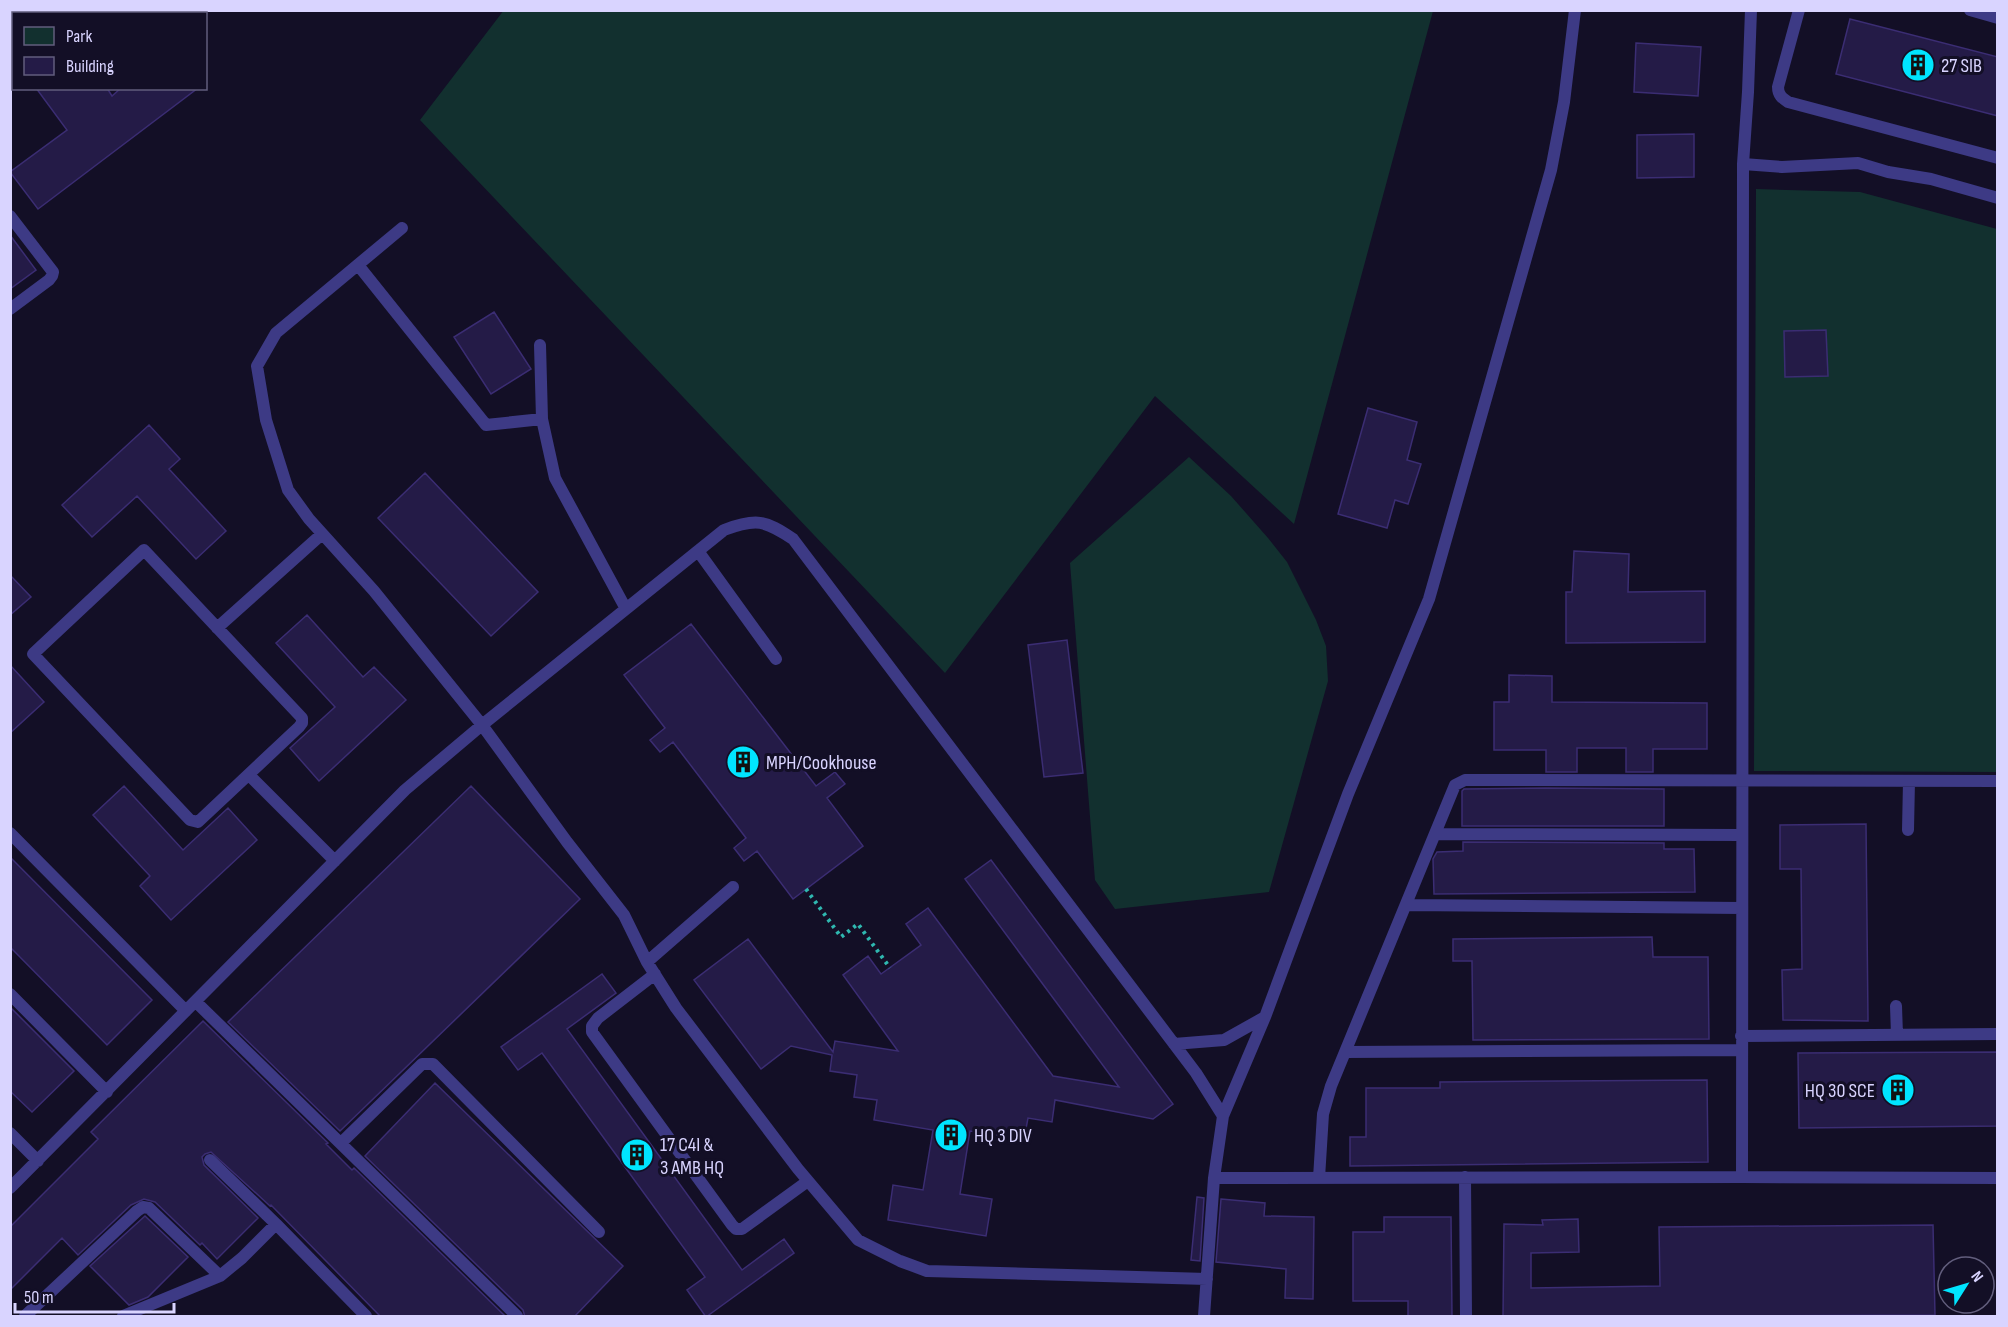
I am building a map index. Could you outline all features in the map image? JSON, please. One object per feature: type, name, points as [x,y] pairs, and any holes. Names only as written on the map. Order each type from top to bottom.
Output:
[{"type":"lane","points":[[1204,1317],[1214,1178],[1222,1116],[1264,1017],[1348,794],[1429,599],[1551,170],[1564,102],[1575,10]]},
{"type":"lane","points":[[1742,1177],[1743,164],[1750,10]]},
{"type":"lane","points":[[1799,10],[1778,87],[1779,95],[1788,102],[1998,158]]},
{"type":"lane","points":[[1970,10],[1998,18]]},
{"type":"lane","points":[[1743,164],[1782,167],[1858,163],[1888,172],[1930,178],[1998,198]]},
{"type":"lane","points":[[10,216],[53,272],[49,280],[10,309]]},
{"type":"lane","points":[[402,228],[276,333],[257,366],[266,420],[288,490],[309,519],[374,591],[482,725],[567,842],[624,915],[647,962],[675,1008],[808,1181],[858,1240],[900,1262],[927,1270],[1207,1279]]},
{"type":"lane","points":[[358,265],[486,425],[542,419]]},
{"type":"lane","points":[[540,345],[542,419],[555,478],[626,609]]},
{"type":"lane","points":[[10,1188],[405,790],[724,530],[746,521],[772,525],[793,539],[1196,1073],[1222,1116]]},
{"type":"lane","points":[[217,628],[322,534]]},
{"type":"lane","points":[[144,550],[217,628],[302,718],[302,723],[198,822],[190,820],[33,654],[144,550]]},
{"type":"lane","points":[[698,551],[776,659]]},
{"type":"lane","points":[[249,775],[335,861]]},
{"type":"lane","points":[[1319,1178],[1324,1106],[1455,784],[1465,780],[1998,781]]},
{"type":"lane","points":[[1908,830],[1909,781]]},
{"type":"lane","points":[[10,834],[186,1011]]},
{"type":"lane","points":[[1436,834],[1742,835]]},
{"type":"lane","points":[[647,962],[733,887]]},
{"type":"lane","points":[[1406,905],[1742,909]]},
{"type":"lane","points":[[655,974],[598,1018],[592,1026],[592,1032],[732,1226],[742,1229],[808,1181]]},
{"type":"lane","points":[[10,994],[107,1092]]},
{"type":"lane","points":[[196,1002],[517,1317]]},
{"type":"lane","points":[[1896,1006],[1897,1035]]},
{"type":"lane","points":[[1174,1044],[1224,1040],[1264,1017]]},
{"type":"lane","points":[[1741,1036],[1998,1034]]},
{"type":"lane","points":[[1345,1052],[1742,1050]]},
{"type":"lane","points":[[341,1143],[422,1064],[433,1064],[599,1232]]},
{"type":"lane","points":[[10,1133],[38,1161]]},
{"type":"lane","points":[[210,1160],[366,1317]]},
{"type":"lane","points":[[1465,1177],[1466,1317]]},
{"type":"lane","points":[[1214,1178],[1998,1178]]},
{"type":"lane","points":[[25,1317],[143,1207],[149,1208],[220,1276]]},
{"type":"lane","points":[[123,1317],[220,1276],[276,1224]]},
{"type":"path","points":[[806,889],[841,937],[858,924],[890,968]]},
{"type":"green space","points":[[504,10],[1433,11],[1294,524],[1155,396],[945,673],[420,120]]},
{"type":"green space","points":[[1756,189],[1860,192],[1997,229],[1997,772],[1754,771]]},
{"type":"green space","points":[[1189,457],[1231,496],[1287,562],[1316,620],[1326,646],[1328,681],[1269,892],[1115,909],[1095,880],[1070,563]]},
{"type":"building","name":"27 SIB","points":[[1850,19],[1998,57],[1998,116],[1836,74]]},
{"type":"building","points":[[1636,43],[1701,47],[1698,96],[1634,92]]},
{"type":"building","points":[[37,90],[108,90],[112,96],[119,90],[195,90],[38,209],[10,172],[67,130]]},
{"type":"building","points":[[1694,134],[1694,177],[1637,178],[1637,135]]},
{"type":"building","points":[[10,235],[36,270],[10,289]]},
{"type":"building","points":[[494,312],[531,369],[491,394],[454,337]]},
{"type":"building","points":[[1826,330],[1828,376],[1785,377],[1784,331]]},
{"type":"building","points":[[1368,408],[1417,422],[1407,460],[1421,464],[1408,504],[1395,500],[1387,528],[1338,514]]},
{"type":"building","points":[[149,425],[180,459],[169,469],[226,531],[196,559],[137,496],[92,537],[62,505]]},
{"type":"building","points":[[425,473],[538,592],[491,636],[378,518]]},
{"type":"building","points":[[1574,551],[1629,554],[1628,592],[1705,591],[1705,642],[1566,643],[1566,592],[1572,592]]},
{"type":"building","points":[[10,575],[31,597],[10,615]]},
{"type":"building","points":[[307,615],[363,677],[374,667],[406,700],[319,781],[290,748],[335,707],[276,643]]},
{"type":"building","name":"MPH/Cookhouse","points":[[691,624],[816,786],[835,772],[845,784],[827,798],[863,846],[793,899],[757,851],[744,861],[734,848],[746,838],[673,742],[660,752],[650,740],[665,728],[624,675]]},
{"type":"building","points":[[1067,640],[1083,773],[1044,777],[1028,645]]},
{"type":"building","points":[[10,665],[44,702],[10,733]]},
{"type":"building","points":[[1509,675],[1552,676],[1552,702],[1707,703],[1707,749],[1653,749],[1653,772],[1626,772],[1626,748],[1577,748],[1577,772],[1546,772],[1546,750],[1494,750],[1494,702],[1509,702]]},
{"type":"building","points":[[124,786],[183,850],[228,808],[257,840],[171,920],[140,886],[150,876],[93,815]]},
{"type":"building","points":[[471,786],[580,899],[340,1131],[228,1022]]},
{"type":"building","points":[[1464,789],[1664,789],[1664,826],[1462,826],[1462,791]]},
{"type":"building","points":[[1866,824],[1868,1021],[1783,1020],[1782,970],[1802,969],[1801,869],[1780,869],[1780,825]]},
{"type":"building","points":[[1463,842],[1664,843],[1664,849],[1694,849],[1695,892],[1434,894],[1433,859],[1437,852],[1463,851]]},
{"type":"building","points":[[10,857],[152,1000],[107,1045],[10,947]]},
{"type":"building","points":[[991,860],[1173,1104],[1153,1119],[1055,1100],[1052,1122],[1028,1118],[1024,1139],[970,1131],[960,1194],[992,1199],[986,1236],[888,1220],[893,1185],[923,1190],[933,1130],[874,1120],[877,1100],[854,1097],[857,1075],[830,1071],[832,1055],[791,1046],[761,1069],[694,980],[748,939],[833,1052],[835,1041],[898,1051],[843,975],[868,956],[881,974],[921,945],[906,924],[928,908],[1053,1076],[1119,1087],[965,879]]},
{"type":"building","points":[[1652,937],[1653,957],[1708,957],[1709,1039],[1473,1040],[1472,961],[1453,961],[1453,939]]},
{"type":"building","name":"17 C4I & 3 AMB HQ","points":[[602,974],[616,993],[567,1029],[742,1270],[784,1239],[794,1253],[706,1317],[687,1290],[705,1277],[542,1053],[518,1070],[501,1047]]},
{"type":"building","points":[[10,1007],[74,1071],[32,1112],[10,1091]]},
{"type":"building","points":[[203,1021],[328,1143],[326,1144],[352,1170],[354,1168],[506,1317],[381,1317],[271,1205],[211,1152],[202,1157],[204,1165],[258,1218],[217,1259],[155,1202],[144,1199],[131,1205],[78,1255],[62,1238],[10,1290],[10,1227],[98,1139],[91,1132]]},
{"type":"building","name":"HQ 30 SCE","points":[[1998,1052],[1998,1126],[1799,1128],[1798,1053]]},
{"type":"building","points":[[1707,1080],[1708,1162],[1350,1166],[1350,1137],[1366,1137],[1366,1088],[1440,1088],[1440,1082]]},
{"type":"building","points":[[435,1083],[623,1266],[574,1317],[525,1317],[523,1310],[365,1156]]},
{"type":"building","points":[[1197,1197],[1204,1198],[1200,1261],[1191,1260]]},
{"type":"building","points":[[1221,1199],[1265,1203],[1264,1216],[1314,1217],[1313,1299],[1285,1298],[1286,1269],[1216,1262]]},
{"type":"building","points":[[145,1216],[188,1257],[148,1297],[129,1305],[90,1266]]},
{"type":"building","points":[[1384,1217],[1451,1217],[1452,1317],[1408,1317],[1408,1301],[1353,1301],[1353,1232],[1384,1232]]},
{"type":"building","points":[[1578,1219],[1579,1252],[1531,1253],[1531,1288],[1660,1286],[1659,1227],[1933,1225],[1935,1315],[1503,1317],[1504,1224],[1543,1225],[1542,1220]]},
{"type":"place","name":"27 SIB","points":[[1918,65]]},
{"type":"place","name":"MPH/Cookhouse","points":[[743,762]]},
{"type":"place","name":"HQ 30 SCE","points":[[1898,1090]]},
{"type":"place","name":"HQ 3 DIV","points":[[951,1135]]},
{"type":"place","name":"17 C4I & 3 AMB HQ","points":[[637,1155]]}]
